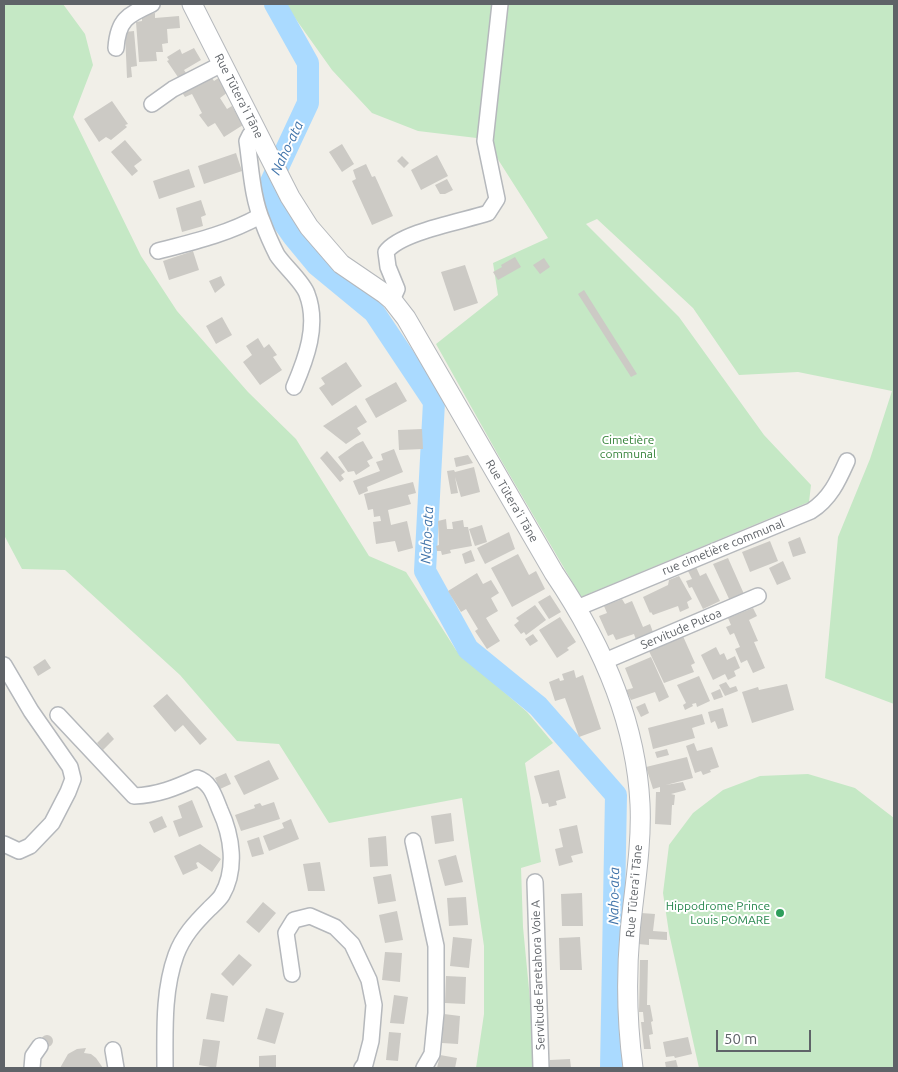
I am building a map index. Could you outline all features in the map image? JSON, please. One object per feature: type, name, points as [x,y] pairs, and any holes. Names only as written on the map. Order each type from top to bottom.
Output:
[{"type":"street","points":[[116,48],[118,32],[123,22],[136,11],[152,4]]},
{"type":"street","name":"Rue Tūtera'i Tāne","points":[[192,4],[290,197],[309,227],[341,264],[376,286],[392,300],[423,346],[554,573],[577,608],[604,661],[615,688],[634,752],[640,805],[628,980],[628,1027],[633,1068]]},
{"type":"street","points":[[392,300],[397,289],[388,267],[386,252],[390,247],[407,237],[488,213],[497,199],[484,141],[500,4]]},
{"type":"street","points":[[152,104],[173,89],[222,64]]},
{"type":"street","points":[[256,130],[247,141],[252,185],[260,216],[278,255],[307,294],[312,330],[304,364],[294,387]]},
{"type":"street","points":[[158,251],[205,239],[241,227],[260,216]]},
{"type":"street","name":"rue cimetière communal","points":[[577,608],[811,511],[830,494],[846,461]]},
{"type":"street","name":"Servitude Putoa","points":[[604,661],[758,596]]},
{"type":"street","points":[[4,665],[31,711],[70,767],[73,779],[52,823],[30,846],[19,851],[4,844]]},
{"type":"street","points":[[58,715],[134,796],[152,796],[181,786],[196,778],[207,784],[213,793],[226,823],[232,856],[222,896],[191,927],[181,942],[175,957],[167,992],[166,1068]]},
{"type":"street","points":[[413,841],[436,946],[435,1021],[432,1054],[424,1068]]},
{"type":"street","name":"Servitude Faretahora Voie A","points":[[535,882],[541,1068]]},
{"type":"street","points":[[292,974],[286,933],[294,920],[310,916],[335,927],[352,944],[369,980],[374,1005],[372,1041],[362,1068]]},
{"type":"street","points":[[32,1068],[33,1056],[40,1046]]},
{"type":"street","points":[[113,1050],[116,1068]]},
{"type":"green space","points":[[4,4],[63,4],[85,34],[93,65],[73,117],[141,256],[177,311],[248,392],[296,439],[369,556],[406,572],[456,650],[527,712],[553,743],[525,763],[541,862],[521,868],[523,927],[533,1031],[534,1068],[476,1068],[484,1014],[484,946],[462,798],[329,823],[279,744],[237,741],[180,675],[65,570],[22,569],[4,535]]},
{"type":"green space","name":"Cimetière communal","points":[[285,4],[894,4],[894,704],[825,678],[838,537],[870,459],[892,391],[798,372],[739,375],[693,308],[597,219],[586,224],[679,317],[764,435],[811,485],[809,502],[581,597],[436,344],[498,295],[493,263],[548,238],[485,139],[418,131],[372,113],[332,70]]},
{"type":"green space","name":"Hippodrome Prince Louis POMARE","points":[[808,774],[855,788],[894,818],[894,1068],[699,1068],[669,933],[663,893],[669,845],[693,813],[723,790],[760,776]]},
{"type":"building","points":[[155,13],[155,18],[179,16],[180,28],[167,29],[168,43],[162,44],[163,52],[156,52],[157,61],[139,62],[136,22],[142,21],[142,14]]},
{"type":"building","points":[[134,31],[137,66],[131,67],[132,77],[127,78],[125,32]]},
{"type":"building","points":[[194,48],[201,60],[184,70],[188,76],[180,80],[167,61],[169,60],[167,57],[180,49],[182,54]]},
{"type":"building","points":[[210,75],[214,81],[220,77],[228,92],[220,98],[227,109],[232,106],[243,125],[224,137],[215,123],[208,127],[199,115],[202,113],[192,94],[185,97],[181,91]]},
{"type":"building","points":[[112,101],[128,124],[111,140],[106,137],[99,142],[84,119]]},
{"type":"building","points":[[125,140],[142,160],[134,166],[138,171],[132,176],[111,152]]},
{"type":"building","points":[[342,144],[354,164],[342,172],[329,152]]},
{"type":"building","points":[[236,153],[242,171],[204,184],[198,166]]},
{"type":"building","points":[[437,155],[448,176],[421,190],[411,170]]},
{"type":"building","points":[[402,156],[409,163],[404,168],[397,161]]},
{"type":"building","points":[[366,164],[372,177],[375,176],[393,216],[372,225],[352,181],[356,179],[353,170]]},
{"type":"building","points":[[189,169],[195,187],[159,199],[153,181]]},
{"type":"building","points":[[447,179],[453,190],[440,194],[435,185]]},
{"type":"building","points":[[201,200],[206,215],[201,217],[203,226],[182,232],[176,208]]},
{"type":"building","points":[[193,251],[199,270],[169,280],[163,261]]},
{"type":"building","points":[[515,257],[521,267],[498,280],[493,272]]},
{"type":"building","points":[[544,258],[550,267],[540,274],[533,265]]},
{"type":"building","points":[[465,265],[478,303],[454,311],[441,272]]},
{"type":"building","points":[[221,276],[225,285],[215,293],[209,281]]},
{"type":"building","points":[[584,290],[637,374],[631,377],[578,294]]},
{"type":"building","points":[[222,317],[232,335],[216,344],[206,326]]},
{"type":"building","points":[[258,338],[264,348],[269,344],[277,355],[273,357],[282,370],[260,385],[243,362],[252,355],[246,346]]},
{"type":"building","points":[[346,362],[362,386],[332,406],[319,388],[325,384],[321,378]]},
{"type":"building","points":[[396,382],[407,401],[376,418],[365,399]]},
{"type":"building","points":[[356,405],[367,422],[357,428],[361,434],[346,444],[323,426]]},
{"type":"building","points":[[422,429],[423,449],[399,450],[398,430]]},
{"type":"building","points":[[363,441],[373,458],[367,461],[370,466],[356,475],[354,471],[348,472],[338,457]]},
{"type":"building","points":[[394,449],[403,472],[367,487],[368,491],[359,495],[353,481],[380,471],[376,462],[383,460],[381,454]]},
{"type":"building","points":[[327,451],[345,472],[341,475],[344,479],[340,482],[320,458]]},
{"type":"building","points":[[468,455],[473,463],[456,467],[454,458]]},
{"type":"building","points":[[474,467],[480,492],[461,497],[455,477],[458,493],[451,494],[447,471],[454,470],[455,472]]},
{"type":"building","points":[[413,482],[416,493],[408,495],[411,504],[388,510],[391,525],[407,521],[413,548],[398,552],[395,541],[376,544],[373,522],[381,521],[380,516],[374,517],[373,509],[368,510],[364,494]]},
{"type":"building","points":[[446,519],[447,529],[453,529],[452,522],[463,520],[464,527],[468,527],[472,546],[450,550],[451,553],[442,555],[441,551],[437,551],[436,546],[439,545],[438,521]]},
{"type":"building","points":[[482,525],[487,542],[475,546],[469,529]]},
{"type":"building","points":[[509,532],[515,549],[485,564],[477,548]]},
{"type":"building","points":[[800,537],[806,553],[793,557],[788,542]]},
{"type":"building","points":[[770,541],[778,561],[750,572],[742,552]]},
{"type":"building","points":[[471,550],[475,561],[465,564],[462,554]]},
{"type":"building","points":[[518,554],[529,575],[536,571],[545,589],[512,607],[491,568]]},
{"type":"building","points":[[728,558],[744,594],[730,601],[713,564]]},
{"type":"building","points":[[783,561],[791,579],[777,585],[769,568]]},
{"type":"building","points":[[696,567],[700,576],[706,573],[720,601],[703,609],[692,587],[689,588],[686,581],[692,579],[688,571]]},
{"type":"building","points":[[477,573],[483,584],[491,580],[499,593],[491,598],[498,611],[486,618],[500,641],[487,649],[475,631],[478,629],[466,609],[461,612],[448,591]]},
{"type":"building","points":[[679,576],[692,599],[687,602],[689,608],[680,612],[678,606],[653,615],[650,613],[643,597],[668,585],[669,580]]},
{"type":"building","points":[[550,595],[561,612],[549,619],[538,602]]},
{"type":"building","points":[[622,599],[625,604],[632,601],[643,627],[650,624],[654,635],[637,643],[634,634],[616,640],[613,634],[608,636],[599,616],[607,613],[604,606]]},
{"type":"building","points":[[535,605],[546,620],[526,635],[524,632],[521,634],[514,625],[519,621],[516,618]]},
{"type":"building","points":[[753,608],[757,616],[749,620],[758,641],[754,642],[765,668],[753,673],[747,660],[741,663],[735,649],[740,647],[734,633],[730,635],[726,627],[731,625],[728,618]]},
{"type":"building","points":[[560,617],[576,642],[567,648],[569,650],[557,658],[539,630]]},
{"type":"building","points":[[533,634],[538,641],[530,646],[525,639]]},
{"type":"building","points":[[682,634],[695,663],[691,665],[694,672],[664,683],[648,649]]},
{"type":"building","points":[[716,647],[720,655],[724,653],[727,660],[735,656],[740,668],[734,671],[736,676],[728,680],[725,674],[713,680],[701,655]]},
{"type":"building","points":[[651,657],[669,697],[659,702],[655,692],[631,700],[626,690],[633,688],[625,668]]},
{"type":"building","points":[[45,659],[51,668],[38,676],[33,667]]},
{"type":"building","points":[[574,670],[576,678],[583,675],[601,729],[579,737],[565,698],[555,701],[549,682],[559,678],[560,681],[564,680],[562,674]]},
{"type":"building","points":[[699,676],[710,701],[697,707],[696,703],[692,704],[693,706],[685,710],[683,705],[686,703],[677,685]]},
{"type":"building","points":[[726,682],[730,688],[736,686],[738,691],[725,696],[719,685]]},
{"type":"building","points":[[787,684],[794,710],[752,723],[742,692],[758,687],[759,690]]},
{"type":"building","points":[[720,689],[723,697],[714,700],[711,693]]},
{"type":"building","points":[[167,694],[207,739],[200,745],[183,725],[175,732],[153,706]]},
{"type":"building","points":[[645,703],[649,713],[641,717],[636,707]]},
{"type":"building","points":[[723,708],[728,726],[718,729],[715,721],[711,723],[708,712]]},
{"type":"building","points":[[702,714],[705,724],[692,728],[695,738],[653,749],[648,728]]},
{"type":"building","points":[[108,732],[114,739],[103,750],[97,743]]},
{"type":"building","points":[[694,743],[697,751],[712,747],[719,767],[703,775],[701,771],[695,773],[686,746]]},
{"type":"building","points":[[667,749],[669,755],[657,758],[655,752]]},
{"type":"building","points":[[687,757],[693,778],[666,785],[683,782],[686,790],[671,794],[675,795],[674,805],[672,805],[671,825],[655,824],[656,792],[660,792],[660,787],[653,789],[646,767]]},
{"type":"building","points":[[269,760],[279,779],[244,795],[234,776]]},
{"type":"building","points":[[559,770],[566,798],[556,801],[557,805],[549,807],[548,803],[542,804],[534,776]]},
{"type":"building","points":[[226,773],[231,784],[220,789],[215,778]]},
{"type":"building","points":[[192,800],[203,827],[179,837],[173,821],[182,818],[178,806]]},
{"type":"building","points":[[274,802],[280,819],[241,831],[235,815],[255,808],[254,805],[260,803],[262,806]]},
{"type":"building","points":[[451,813],[454,841],[435,844],[431,816]]},
{"type":"building","points":[[162,816],[167,827],[154,833],[149,822]]},
{"type":"building","points":[[291,819],[299,839],[269,851],[263,836],[284,828],[282,823]]},
{"type":"building","points":[[577,825],[583,853],[571,856],[573,862],[559,866],[555,849],[563,847],[559,829]]},
{"type":"building","points":[[386,836],[388,866],[370,867],[368,838]]},
{"type":"building","points":[[259,837],[264,854],[252,857],[247,841]]},
{"type":"building","points":[[200,844],[221,859],[212,872],[198,862],[196,863],[198,868],[183,875],[174,856]]},
{"type":"building","points":[[456,855],[463,882],[445,886],[438,860]]},
{"type":"building","points":[[320,862],[325,891],[308,891],[303,864]]},
{"type":"building","points":[[391,874],[396,901],[378,904],[373,877]]},
{"type":"building","points":[[582,893],[583,926],[562,926],[561,894]]},
{"type":"building","points":[[466,897],[468,925],[449,926],[447,898]]},
{"type":"building","points":[[263,902],[276,913],[259,933],[246,922]]},
{"type":"building","points":[[397,911],[403,940],[385,943],[379,915]]},
{"type":"building","points":[[641,913],[655,914],[653,931],[667,932],[667,940],[649,939],[649,945],[638,944]]},
{"type":"building","points":[[453,937],[472,939],[469,968],[450,966]]},
{"type":"building","points":[[580,937],[582,970],[560,970],[559,938]]},
{"type":"building","points":[[385,952],[402,953],[400,982],[382,980]]},
{"type":"building","points":[[239,954],[252,965],[233,986],[221,974]]},
{"type":"building","points":[[640,960],[648,960],[647,1005],[650,1005],[653,1021],[651,1022],[653,1034],[649,1035],[651,1049],[644,1049],[641,1022],[644,1022],[643,1012],[639,1012]]},
{"type":"building","points":[[446,976],[466,977],[465,1004],[445,1003]]},
{"type":"building","points":[[211,993],[228,996],[224,1022],[206,1019]]},
{"type":"building","points":[[394,995],[408,997],[404,1024],[390,1023]]},
{"type":"building","points":[[266,1008],[284,1013],[275,1044],[257,1039]]},
{"type":"building","points":[[444,1014],[460,1016],[458,1044],[442,1043]]},
{"type":"building","points":[[389,1032],[401,1033],[398,1061],[386,1060]]},
{"type":"building","points":[[45,1035],[49,1035],[53,1041],[49,1047],[45,1047],[41,1043],[41,1039]]},
{"type":"building","points":[[688,1037],[692,1054],[675,1058],[674,1056],[666,1057],[663,1042]]},
{"type":"building","points":[[203,1039],[220,1041],[216,1068],[199,1065]]},
{"type":"building","points":[[86,1048],[84,1053],[91,1054],[103,1068],[60,1068],[68,1054],[77,1049]]},
{"type":"building","points":[[276,1055],[276,1068],[259,1068],[259,1056]]},
{"type":"building","points":[[440,1055],[457,1058],[455,1068],[437,1068]]},
{"type":"building","points":[[570,1059],[571,1068],[550,1068],[550,1060]]},
{"type":"building","points":[[676,1060],[678,1068],[666,1068],[665,1062]]},
{"type":"waterway","name":"Naho-ata","points":[[275,4],[308,63],[308,103],[271,182],[270,194],[274,209],[317,265],[374,312],[434,402],[425,571],[468,649],[538,706],[616,795],[611,1068]]},
{"type":"place","name":"Hippodrome Prince Louis POMARE","points":[[780,913]]}]
